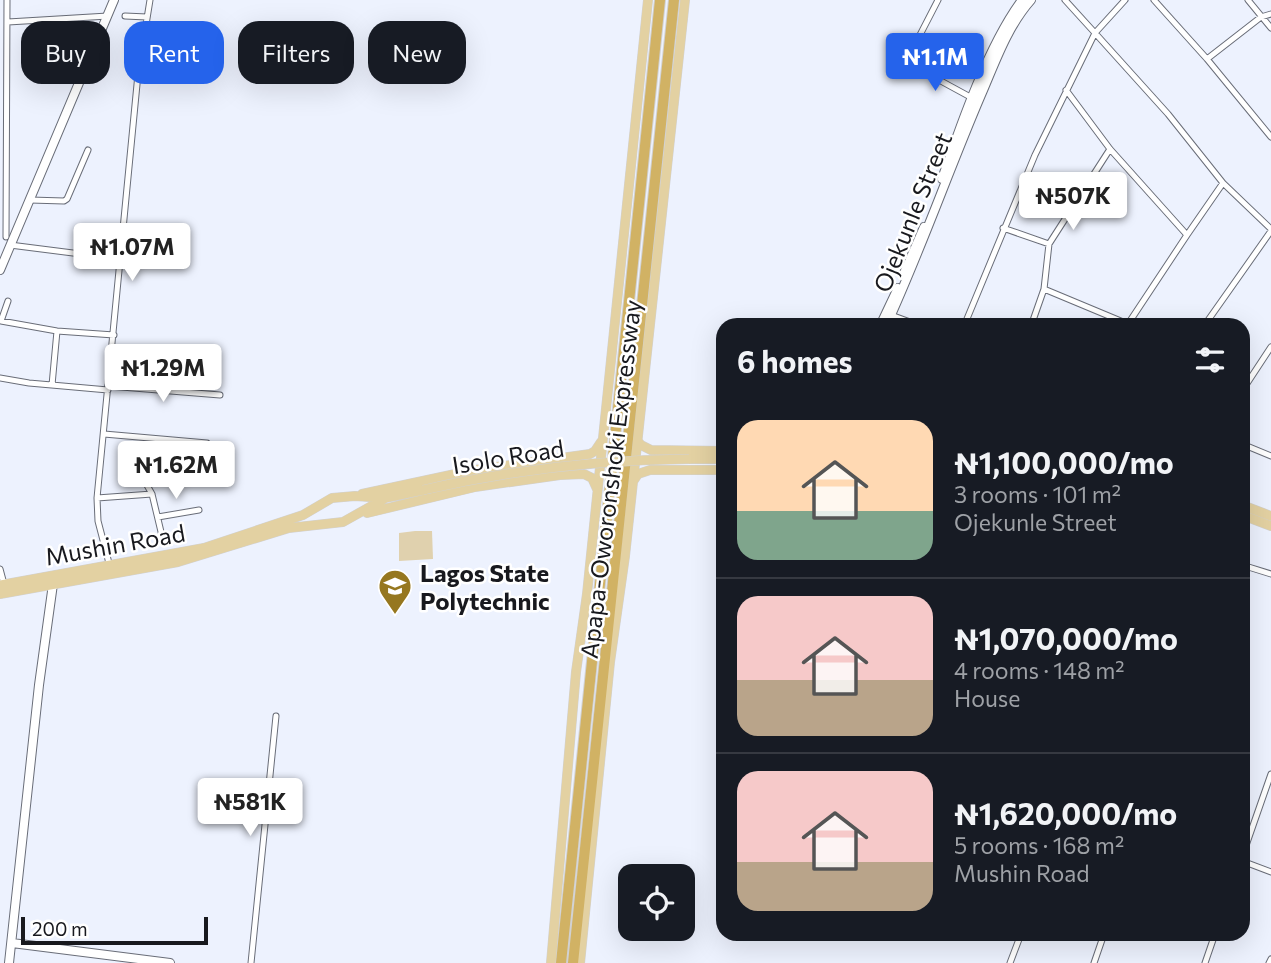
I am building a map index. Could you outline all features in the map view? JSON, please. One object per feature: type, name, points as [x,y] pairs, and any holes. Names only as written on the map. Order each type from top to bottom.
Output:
[{"type":"highway","name":"Apapa-Oworonshoki Expressway","points":[[561,963],[660,0]]},
{"type":"highway","name":"Apapa-Oworonshoki Expressway","points":[[572,963],[674,0]]},
{"type":"main road","name":"Apapa-Oworonshoki Expressway","points":[[551,963],[576,672],[587,594],[648,0]]},
{"type":"main road","name":"Apapa-Oworonshoki Expressway","points":[[580,963],[610,662],[633,482],[685,0]]},
{"type":"main road","points":[[275,529],[332,498],[441,476],[590,454],[602,440]]},
{"type":"main road","points":[[636,440],[641,446],[652,450],[716,451]]},
{"type":"main road","name":"Isolo Road","points":[[385,498],[469,480],[579,465],[716,459]]},
{"type":"main road","points":[[633,482],[638,474],[650,470],[716,470]]},
{"type":"main road","points":[[356,516],[475,487],[560,475],[587,475],[595,481],[597,490]]},
{"type":"main road","points":[[351,496],[385,498]]},
{"type":"main road","points":[[351,496],[356,516]]},
{"type":"main road","points":[[275,529],[343,522],[385,498]]},
{"type":"main road","points":[[316,507],[316,517],[324,525]]},
{"type":"main road","points":[[1250,508],[1271,516]]},
{"type":"main road","points":[[1250,518],[1271,526]]},
{"type":"main road","name":"Mushin Road","points":[[2,585],[204,548],[275,529]]},
{"type":"main road","name":"Mushin Road","points":[[0,594],[178,562],[275,529]]},
{"type":"street","points":[[0,270],[7,239],[7,0]]},
{"type":"street","points":[[7,239],[30,200],[114,0]]},
{"type":"street","points":[[110,567],[99,521],[97,498],[138,74],[150,0]]},
{"type":"street","points":[[938,0],[906,62],[975,100]]},
{"type":"street","name":"Ojekunle Street","points":[[885,318],[920,250],[975,100],[1008,21],[1022,0]]},
{"type":"street","name":"Ojekunle Street","points":[[975,100],[1013,24],[1031,0]]},
{"type":"street","points":[[1065,0],[1209,161],[1223,183],[1271,230],[1210,318]]},
{"type":"street","points":[[967,318],[1003,228],[1066,90],[1095,33],[1125,0]]},
{"type":"street","points":[[1154,0],[1271,136]]},
{"type":"street","points":[[1248,0],[1271,28]]},
{"type":"street","points":[[1207,59],[1261,17],[1271,14]]},
{"type":"street","points":[[8,22],[108,16]]},
{"type":"street","points":[[125,16],[147,17]]},
{"type":"street","points":[[1066,90],[1110,149],[1187,235]]},
{"type":"street","points":[[0,135],[8,134]]},
{"type":"street","points":[[1034,318],[1044,289],[1049,244],[1110,149]]},
{"type":"street","points":[[30,200],[67,199],[88,150]]},
{"type":"street","points":[[1134,318],[1223,183]]},
{"type":"street","points":[[1003,228],[1049,244]]},
{"type":"street","points":[[7,239],[120,259]]},
{"type":"street","points":[[1044,289],[1113,318]]},
{"type":"street","points":[[8,301],[1,321],[57,331],[114,335]]},
{"type":"street","points":[[888,314],[899,318]]},
{"type":"street","name":"Ojekunle Street","points":[[887,318],[888,314]]},
{"type":"street","points":[[52,385],[57,331]]},
{"type":"street","points":[[1250,379],[1271,347]]},
{"type":"street","points":[[0,378],[52,385],[220,396]]},
{"type":"street","points":[[104,434],[207,443]]},
{"type":"street","points":[[1250,447],[1271,456]]},
{"type":"street","points":[[162,536],[152,494],[144,480],[144,472],[184,474]]},
{"type":"street","points":[[97,498],[152,494]]},
{"type":"street","points":[[158,517],[199,510]]},
{"type":"street","points":[[1250,567],[1271,574]]},
{"type":"street","points":[[0,569],[2,585]]},
{"type":"street","points":[[9,963],[46,624],[53,584]]},
{"type":"street","points":[[251,963],[276,716]]},
{"type":"street","points":[[1250,836],[1271,774]]},
{"type":"street","points":[[1250,863],[1271,872]]},
{"type":"street","points":[[1010,963],[1018,941]]},
{"type":"street","points":[[1094,963],[1102,941]]},
{"type":"street","points":[[1205,963],[1213,941]]},
{"type":"street","points":[[12,943],[170,963]]},
{"type":"shaded area","points":[[432,531],[433,559],[399,561],[399,533]]},
{"type":"place","name":"Lagos State Polytechnic","points":[[395,616]]}]
